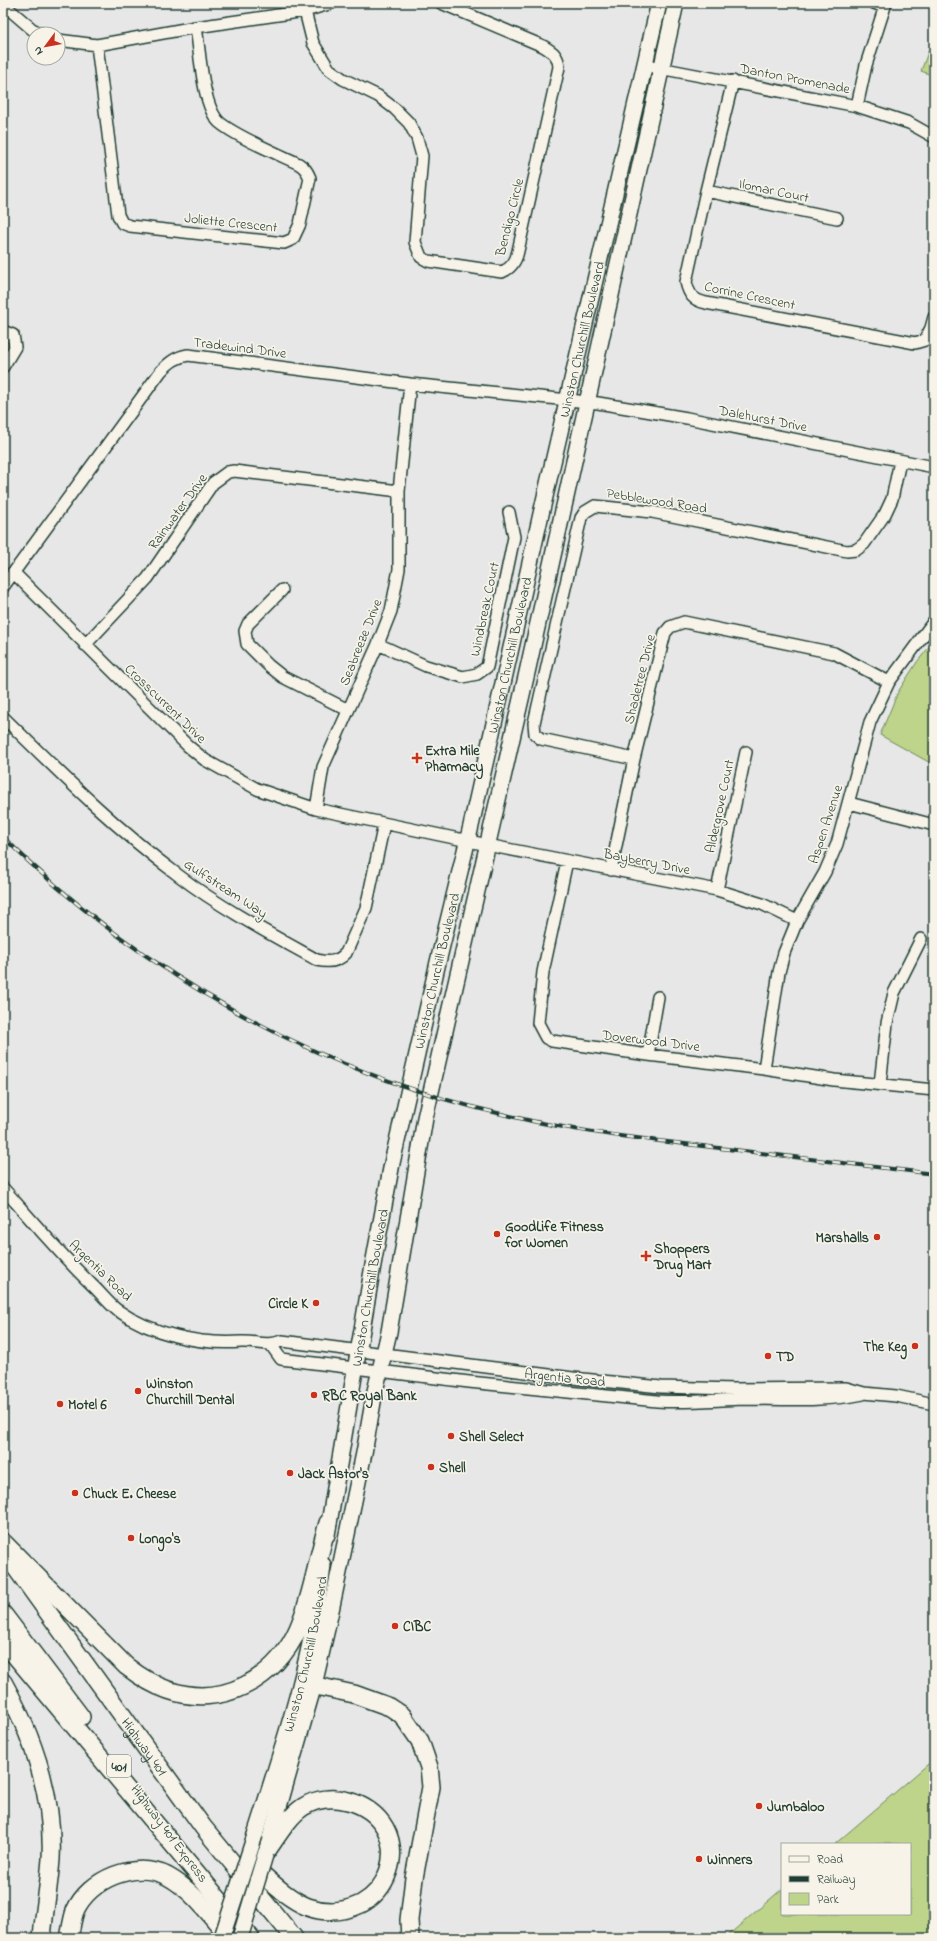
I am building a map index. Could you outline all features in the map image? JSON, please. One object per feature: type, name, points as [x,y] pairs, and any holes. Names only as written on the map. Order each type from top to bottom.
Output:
[{"type":"highway","points":[[3,1542],[126,1666],[150,1682],[169,1691],[188,1695],[207,1696],[226,1693],[252,1682],[267,1672],[285,1653],[304,1615],[328,1523]]},
{"type":"highway","name":"Highway 401","points":[[3,1549],[203,1826],[294,1938]]},
{"type":"highway","name":"Highway 401 Express","points":[[3,1614],[234,1918]]},
{"type":"highway","name":"401","points":[[3,1641],[251,1938]]},
{"type":"highway","points":[[3,1682],[21,1716],[40,1766],[48,1816],[51,1858],[42,1938]]},
{"type":"highway","points":[[308,1684],[361,1696],[390,1707],[402,1716],[413,1729],[426,1755],[431,1787],[414,1878],[409,1920],[410,1938]]},
{"type":"highway","points":[[203,1826],[296,1900],[307,1906],[331,1912],[354,1907],[374,1896],[385,1881],[391,1854],[385,1828],[375,1817],[363,1808],[338,1798],[324,1798],[303,1807],[285,1826],[266,1852]]},
{"type":"highway","points":[[70,1938],[76,1910],[93,1889],[105,1880],[119,1874],[136,1871],[166,1876],[184,1888],[200,1903],[224,1938]]},
{"type":"main road","name":"Winston Churchill Boulevard","points":[[224,1938],[255,1835],[308,1684],[328,1523],[392,1163],[468,841],[659,3]]},
{"type":"main road","name":"Winston Churchill Boulevard","points":[[240,1938],[266,1852],[349,1527],[395,1299],[415,1165],[425,1118],[488,845],[676,3]]},
{"type":"street","points":[[66,41],[97,46],[196,27],[305,11],[332,3]]},
{"type":"street","name":"Bendigo Circle","points":[[305,11],[313,42],[329,69],[343,79],[378,96],[395,109],[409,123],[417,138],[422,156],[415,242],[421,257],[428,261],[502,272],[509,270],[516,260],[559,67],[558,59],[555,53],[543,46],[441,3]]},
{"type":"street","points":[[3,4],[29,26]]},
{"type":"street","points":[[857,106],[881,4]]},
{"type":"street","name":"Joliette Crescent","points":[[97,46],[117,208],[118,215],[122,223],[130,226],[284,243],[293,239],[300,224],[310,178],[308,172],[299,164],[226,127],[214,115],[206,96],[196,27]]},
{"type":"street","name":"Danton Promenade","points":[[644,65],[857,106],[909,122],[934,138]]},
{"type":"street","name":"Corrine Crescent","points":[[733,81],[706,191],[686,282],[688,292],[696,301],[915,343],[925,340],[931,328],[934,317]]},
{"type":"street","name":"Ilomar Court","points":[[706,191],[837,218]]},
{"type":"street","points":[[3,331],[13,336],[15,347],[3,367]]},
{"type":"street","name":"Tradewind Drive","points":[[3,587],[161,371],[170,362],[178,357],[188,355],[410,384],[586,402]]},
{"type":"street","name":"Seabreeze Drive","points":[[316,809],[323,768],[391,611],[399,569],[399,491],[410,384]]},
{"type":"street","name":"Dalehurst Drive","points":[[586,402],[687,418],[934,467]]},
{"type":"street","name":"Pebblewood Road","points":[[634,759],[541,739],[535,734],[536,715],[581,518],[585,512],[596,506],[652,512],[847,551],[856,550],[864,544],[885,514],[892,500],[900,461]]},
{"type":"street","name":"Rainwater Drive","points":[[85,645],[148,578],[213,483],[228,472],[234,471],[399,491]]},
{"type":"street","name":"Windbreak Court","points":[[378,644],[426,666],[463,676],[477,674],[486,668],[514,537],[509,512]]},
{"type":"street","name":"Crosscurrent Drive","points":[[13,572],[172,733],[205,760],[257,789],[316,809],[488,845]]},
{"type":"street","points":[[282,590],[248,624],[245,631],[247,644],[283,677],[348,710]]},
{"type":"street","name":"Aspen Avenue","points":[[764,1069],[779,972],[797,921],[825,872],[837,844],[870,722],[889,682],[934,621]]},
{"type":"street","name":"Shadetree Drive","points":[[611,870],[634,759],[665,633],[670,627],[684,622],[834,653],[889,682]]},
{"type":"street","name":"Gulfstream Way","points":[[3,717],[120,829],[178,876],[238,915],[317,960],[327,963],[341,958],[346,953],[366,908],[384,824]]},
{"type":"street","name":"Aldergrove Court","points":[[717,890],[746,752]]},
{"type":"street","points":[[849,803],[934,825]]},
{"type":"street","name":"Bayberry Drive","points":[[488,845],[717,890],[762,904],[797,921]]},
{"type":"street","name":"Doverwood Drive","points":[[567,861],[543,972],[538,1023],[546,1038],[552,1041],[648,1055],[764,1069],[834,1080],[934,1090]]},
{"type":"street","points":[[880,1084],[888,1024],[894,993],[921,939]]},
{"type":"street","points":[[648,1055],[658,997]]},
{"type":"street","name":"Argentia Road","points":[[3,1188],[80,1274],[116,1308],[164,1333],[184,1338],[226,1344],[243,1342],[271,1345],[282,1341],[573,1378],[656,1386],[734,1389],[846,1388],[864,1394]]},
{"type":"street","name":"Argentia Road","points":[[271,1345],[280,1359],[670,1402],[846,1397],[864,1394],[896,1396],[934,1404]]},
{"type":"green space","points":[[934,36],[934,76],[921,71]]},
{"type":"green space","points":[[934,641],[934,765],[880,735],[898,692],[917,662]]},
{"type":"green space","points":[[934,1759],[934,1938],[725,1938],[781,1890],[781,1915],[911,1915],[911,1843],[836,1843]]},
{"type":"railway","points":[[3,837],[57,887],[114,933],[174,975],[237,1012],[302,1045],[369,1074],[439,1097],[510,1116],[585,1131],[934,1174]]},
{"type":"place","name":"Extra Mile Pharmacy","points":[[417,758]]},
{"type":"place","name":"GoodLife Fitness for Women","points":[[497,1234]]},
{"type":"place","name":"Marshalls","points":[[877,1237]]},
{"type":"place","name":"Shoppers Drug Mart","points":[[646,1256]]},
{"type":"place","name":"Circle K","points":[[316,1303]]},
{"type":"place","name":"The Keg","points":[[915,1346]]},
{"type":"place","name":"TD","points":[[768,1356]]},
{"type":"place","name":"Winston Churchill Dental","points":[[138,1391]]},
{"type":"place","name":"RBC Royal Bank","points":[[314,1395]]},
{"type":"place","name":"Motel 6","points":[[60,1404]]},
{"type":"place","name":"Shell Select","points":[[451,1436]]},
{"type":"place","name":"Shell","points":[[431,1467]]},
{"type":"place","name":"Jack Astor's","points":[[290,1473]]},
{"type":"place","name":"Chuck E. Cheese","points":[[75,1493]]},
{"type":"place","name":"Longo's","points":[[131,1538]]},
{"type":"place","name":"CIBC","points":[[395,1626]]},
{"type":"place","name":"Jumbaloo","points":[[759,1806]]},
{"type":"place","name":"Winners","points":[[699,1859]]}]
